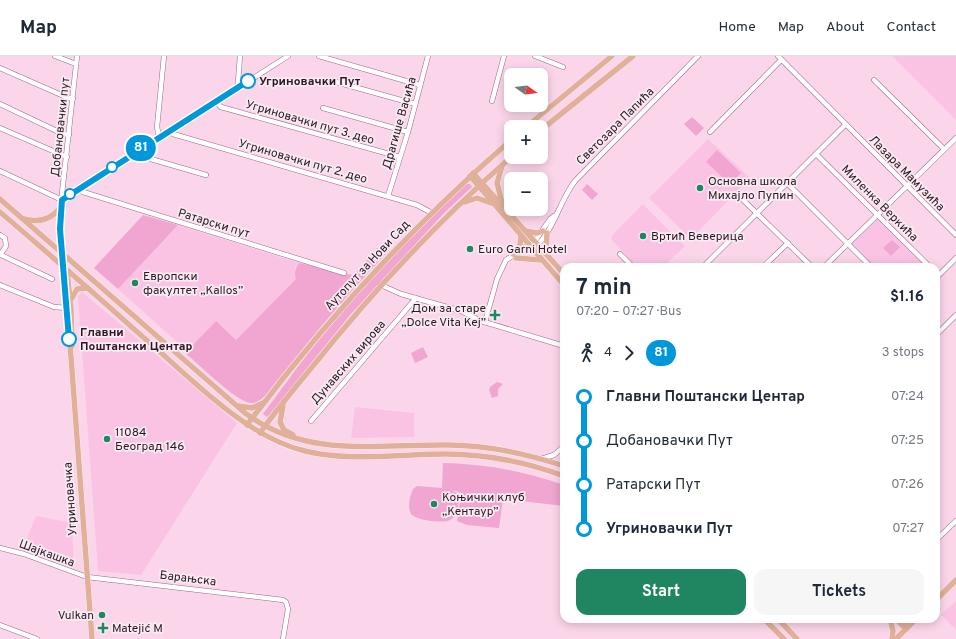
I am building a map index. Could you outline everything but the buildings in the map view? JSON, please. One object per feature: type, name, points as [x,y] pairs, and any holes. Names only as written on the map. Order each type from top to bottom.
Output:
[{"type":"main road","points":[[534,120],[612,56]]},
{"type":"main road","points":[[548,124],[632,56]]},
{"type":"main road","name":"Аутопут за Нови Сад","points":[[247,425],[354,293],[430,212],[504,146]]},
{"type":"main road","points":[[502,164],[497,183],[504,207]]},
{"type":"main road","name":"Аутопут за Нови Сад","points":[[260,433],[285,400],[381,285],[457,207],[502,164]]},
{"type":"main road","points":[[472,175],[504,207]]},
{"type":"main road","points":[[481,184],[494,206],[560,280]]},
{"type":"main road","points":[[457,207],[469,200],[477,198],[494,206]]},
{"type":"main road","points":[[0,199],[252,418],[265,426],[285,435],[304,440],[343,446],[448,445],[501,450],[560,465]]},
{"type":"main road","points":[[23,219],[41,221],[51,217],[61,207]]},
{"type":"main road","points":[[0,212],[209,394],[247,425],[260,433],[294,448],[328,455],[473,456],[520,463],[560,475]]},
{"type":"main road","points":[[512,216],[560,270]]},
{"type":"main road","points":[[526,231],[537,233],[545,232],[546,254]]},
{"type":"main road","points":[[520,236],[519,247],[515,256],[542,260]]},
{"type":"main road","name":"Угриновачка","points":[[63,255],[71,300],[68,308]]},
{"type":"main road","name":"Угриновачка","points":[[65,268],[68,308],[73,338],[71,357],[92,639]]},
{"type":"main road","points":[[71,300],[77,289],[87,288]]},
{"type":"main road","points":[[237,405],[252,408],[267,399]]},
{"type":"main road","points":[[285,400],[280,416],[280,425],[287,432],[304,440]]},
{"type":"main road","points":[[940,596],[956,580]]},
{"type":"main road","points":[[768,623],[784,639]]},
{"type":"main road","points":[[782,623],[797,639]]},
{"type":"main road","points":[[891,623],[893,631],[892,639]]},
{"type":"main road","points":[[902,623],[908,627]]},
{"type":"main road","points":[[906,623],[908,627]]},
{"type":"main road","points":[[896,639],[912,623]]},
{"type":"street","points":[[55,56],[76,64]]},
{"type":"street","name":"Добановачки пут","points":[[62,200],[77,56]]},
{"type":"street","points":[[159,137],[157,127],[164,56]]},
{"type":"street","points":[[239,87],[240,56]]},
{"type":"street","points":[[63,255],[60,222],[62,200],[288,56]]},
{"type":"street","points":[[319,56],[420,85]]},
{"type":"street","name":"Драгише Васића","points":[[388,196],[408,132],[428,56]]},
{"type":"street","points":[[492,102],[504,56]]},
{"type":"street","points":[[538,56],[563,67]]},
{"type":"street","name":"Светозара Папића","points":[[530,247],[536,243],[545,232],[550,219],[554,216],[569,189],[583,172],[698,56]]},
{"type":"street","points":[[707,263],[845,125],[780,58],[710,132]]},
{"type":"street","points":[[0,68],[73,99]]},
{"type":"street","points":[[874,80],[944,149]]},
{"type":"street","points":[[336,82],[415,104]]},
{"type":"street","name":"Угриновачки пут 3. део","points":[[216,102],[219,106],[228,109],[400,157]]},
{"type":"street","points":[[0,104],[63,134],[69,135]]},
{"type":"street","points":[[323,108],[408,132]]},
{"type":"street","name":"Лазара Мамузића","points":[[845,125],[956,235]]},
{"type":"street","points":[[0,128],[67,157]]},
{"type":"street","name":"Угриновачки пут 2. део","points":[[169,131],[173,134],[418,205],[430,212]]},
{"type":"street","points":[[828,263],[956,138]]},
{"type":"street","points":[[134,153],[206,175]]},
{"type":"street","name":"Миленка Веркића","points":[[816,154],[926,263]]},
{"type":"street","points":[[0,171],[62,200]]},
{"type":"street","points":[[787,183],[867,263]]},
{"type":"street","name":"Ратарски пут","points":[[78,189],[120,204],[344,273]]},
{"type":"street","points":[[738,194],[808,263]]},
{"type":"street","points":[[0,234],[6,241],[0,255],[52,279]]},
{"type":"street","points":[[767,263],[788,243]]},
{"type":"street","points":[[486,322],[499,274],[506,260],[530,247]]},
{"type":"street","points":[[620,254],[629,263]]},
{"type":"street","points":[[940,273],[956,258]]},
{"type":"street","points":[[0,285],[54,307],[68,308]]},
{"type":"street","points":[[381,285],[416,298],[461,311],[486,322],[560,345]]},
{"type":"street","name":"Дунавских вирова","points":[[311,421],[416,298]]},
{"type":"street","points":[[940,331],[956,315]]},
{"type":"street","points":[[541,459],[554,455],[560,450]]},
{"type":"street","points":[[940,536],[956,521]]},
{"type":"street","name":"Шајкашка","points":[[0,548],[22,553],[87,577]]},
{"type":"street","name":"Барањска","points":[[87,577],[280,600],[286,602],[288,609],[283,639]]},
{"type":"street","points":[[0,625],[37,639]]},
{"type":"shaded area","points":[[892,56],[956,56],[956,120]]},
{"type":"shaded area","points":[[692,117],[704,128],[696,136],[684,124]]},
{"type":"shaded area","name":"Основна школа Михајло Пупин","points":[[708,139],[750,178],[691,239],[649,198]]},
{"type":"shaded area","points":[[717,150],[741,173],[730,184],[706,162]]},
{"type":"shaded area","points":[[467,184],[470,184],[472,187],[446,211],[351,314],[270,414],[267,417],[263,414],[304,359],[347,307],[405,244]]},
{"type":"shaded area","points":[[587,184],[598,194],[592,200],[582,190]]},
{"type":"shaded area","name":"Вртић Веверица","points":[[643,204],[685,246],[667,263],[633,263],[611,239],[613,234]]},
{"type":"shaded area","points":[[143,215],[178,225],[118,289],[94,268]]},
{"type":"shaded area","points":[[877,215],[926,263],[867,263],[848,244]]},
{"type":"shaded area","points":[[178,225],[299,263],[295,268],[297,279],[236,340],[216,321],[187,351],[118,289]]},
{"type":"shaded area","points":[[892,240],[900,247],[891,256],[883,248]]},
{"type":"shaded area","points":[[384,245],[389,250],[357,285],[265,396],[258,402],[246,402],[237,397],[185,353],[216,321],[236,340],[296,279],[295,271],[299,263],[352,275],[358,271],[377,248]]},
{"type":"shaded area","points":[[82,292],[237,423],[141,575],[98,571],[78,296]]},
{"type":"shaded area","points":[[423,347],[428,357],[415,363],[411,353]]},
{"type":"shaded area","points":[[497,382],[503,384],[498,389],[498,396],[492,398],[489,390],[490,387]]},
{"type":"shaded area","points":[[355,407],[414,413],[414,437],[351,438]]},
{"type":"shaded area","points":[[443,463],[504,469],[560,484],[560,506],[503,499],[499,528],[467,525],[457,521],[461,493],[452,490],[458,494],[458,505],[457,512],[450,520],[442,522],[424,520],[411,514],[409,504],[413,489],[417,486],[442,488]]},
{"type":"shaded area","points":[[36,516],[72,523],[74,571],[22,551]]},
{"type":"shaded area","points":[[956,601],[956,630],[941,615]]},
{"type":"bus line","name":"81","points":[[69,339],[60,229],[62,200],[248,81]]},
{"type":"place","name":"Угриновачки Пут","points":[[248,81]]},
{"type":"place","name":"Основна школа Михајло Пупин","points":[[700,188]]},
{"type":"place","name":"Вртић Веверица","points":[[643,236]]},
{"type":"place","name":"Euro Garni Hotel","points":[[470,249]]},
{"type":"place","name":"Европски факултет „Kallos”","points":[[135,283]]},
{"type":"place","name":"Дом за старе „Dolce Vita Kej”","points":[[495,315]]},
{"type":"place","name":"Главни Поштански Центар","points":[[69,339]]},
{"type":"place","name":"11084 Београд 146","points":[[107,439]]},
{"type":"place","name":"Коњички клуб „Кентаур”","points":[[434,504]]},
{"type":"place","name":"Vulkan","points":[[102,615]]},
{"type":"place","name":"Matejić M","points":[[103,628]]}]
